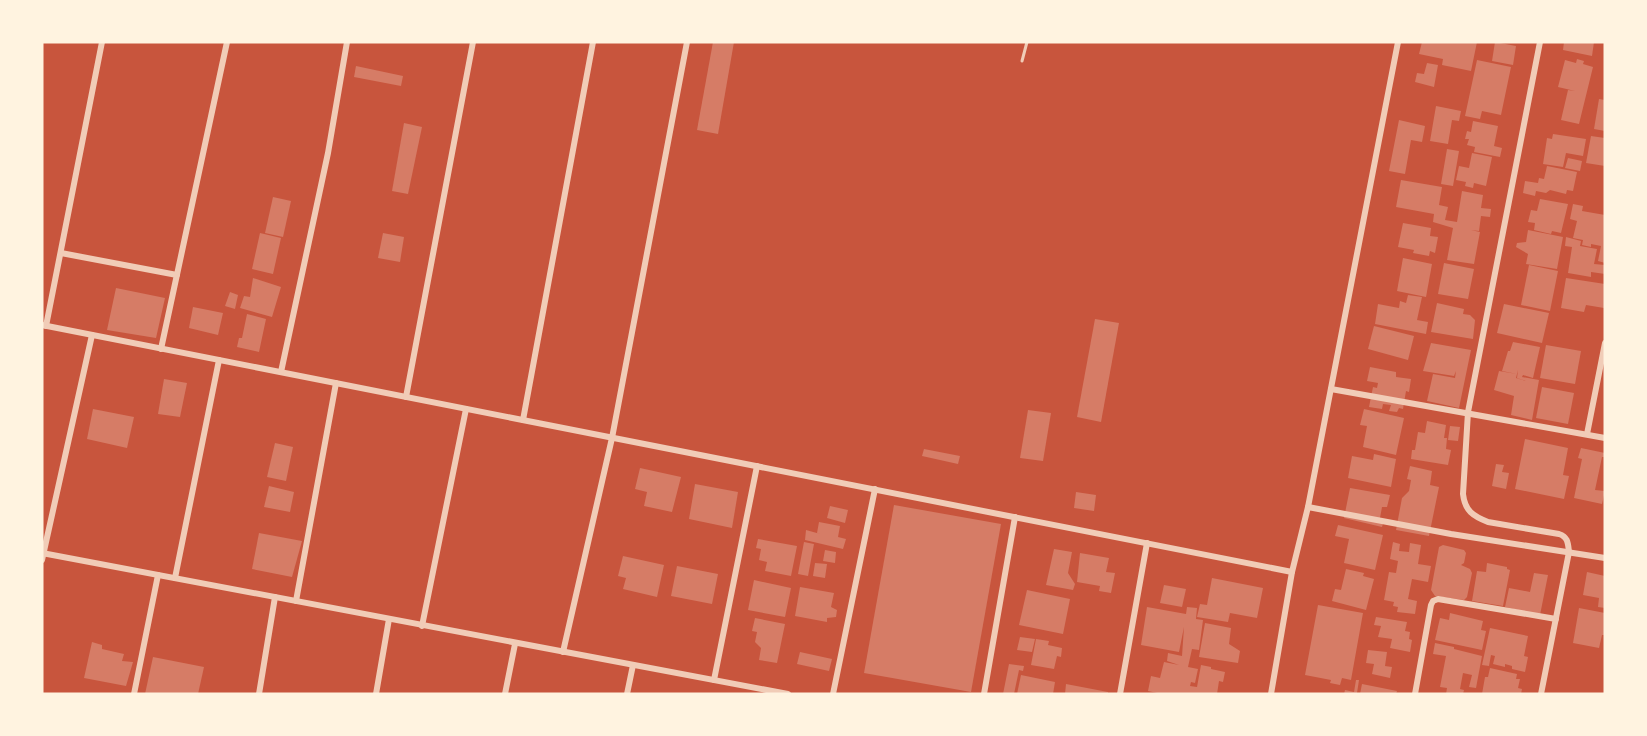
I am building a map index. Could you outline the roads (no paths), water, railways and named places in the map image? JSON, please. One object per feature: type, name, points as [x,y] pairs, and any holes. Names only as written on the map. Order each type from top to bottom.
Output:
[{"type":"street","points":[[102,42],[61,253],[44,326],[1292,572]]},
{"type":"street","points":[[161,349],[228,42]]},
{"type":"street","points":[[281,372],[328,153],[346,42]]},
{"type":"street","points":[[406,397],[473,42]]},
{"type":"street","points":[[523,420],[593,42]]},
{"type":"street","points":[[563,652],[612,438],[687,42]]},
{"type":"street","points":[[1271,694],[1292,572],[1308,507],[1398,42]]},
{"type":"street","points":[[1540,42],[1468,412],[1463,494],[1465,506],[1470,513],[1488,522],[1564,536],[1568,541],[1569,552],[1541,694]]},
{"type":"street","points":[[61,253],[177,275]]},
{"type":"street","points":[[92,335],[42,556],[175,578],[788,694]]},
{"type":"street","points":[[1587,434],[1605,343]]},
{"type":"street","points":[[175,578],[219,360]]},
{"type":"street","points":[[296,602],[336,383]]},
{"type":"street","points":[[1331,389],[1605,438]]},
{"type":"street","points":[[422,626],[466,409]]},
{"type":"street","points":[[714,680],[757,466]]},
{"type":"street","points":[[833,694],[875,489]]},
{"type":"street","points":[[1308,507],[1451,534],[1605,558]]},
{"type":"street","points":[[984,694],[1015,517]]},
{"type":"street","points":[[1120,694],[1147,543]]},
{"type":"street","points":[[134,694],[158,575]]},
{"type":"street","points":[[259,694],[275,597]]},
{"type":"street","points":[[1415,694],[1433,601],[1438,599],[1556,619]]},
{"type":"street","points":[[376,694],[389,619]]},
{"type":"street","points":[[505,694],[515,644]]},
{"type":"street","points":[[627,694],[633,664]]},
{"type":"street","points":[[745,694],[746,686]]},
{"type":"lane","points":[[1022,61],[1027,42]]}]
